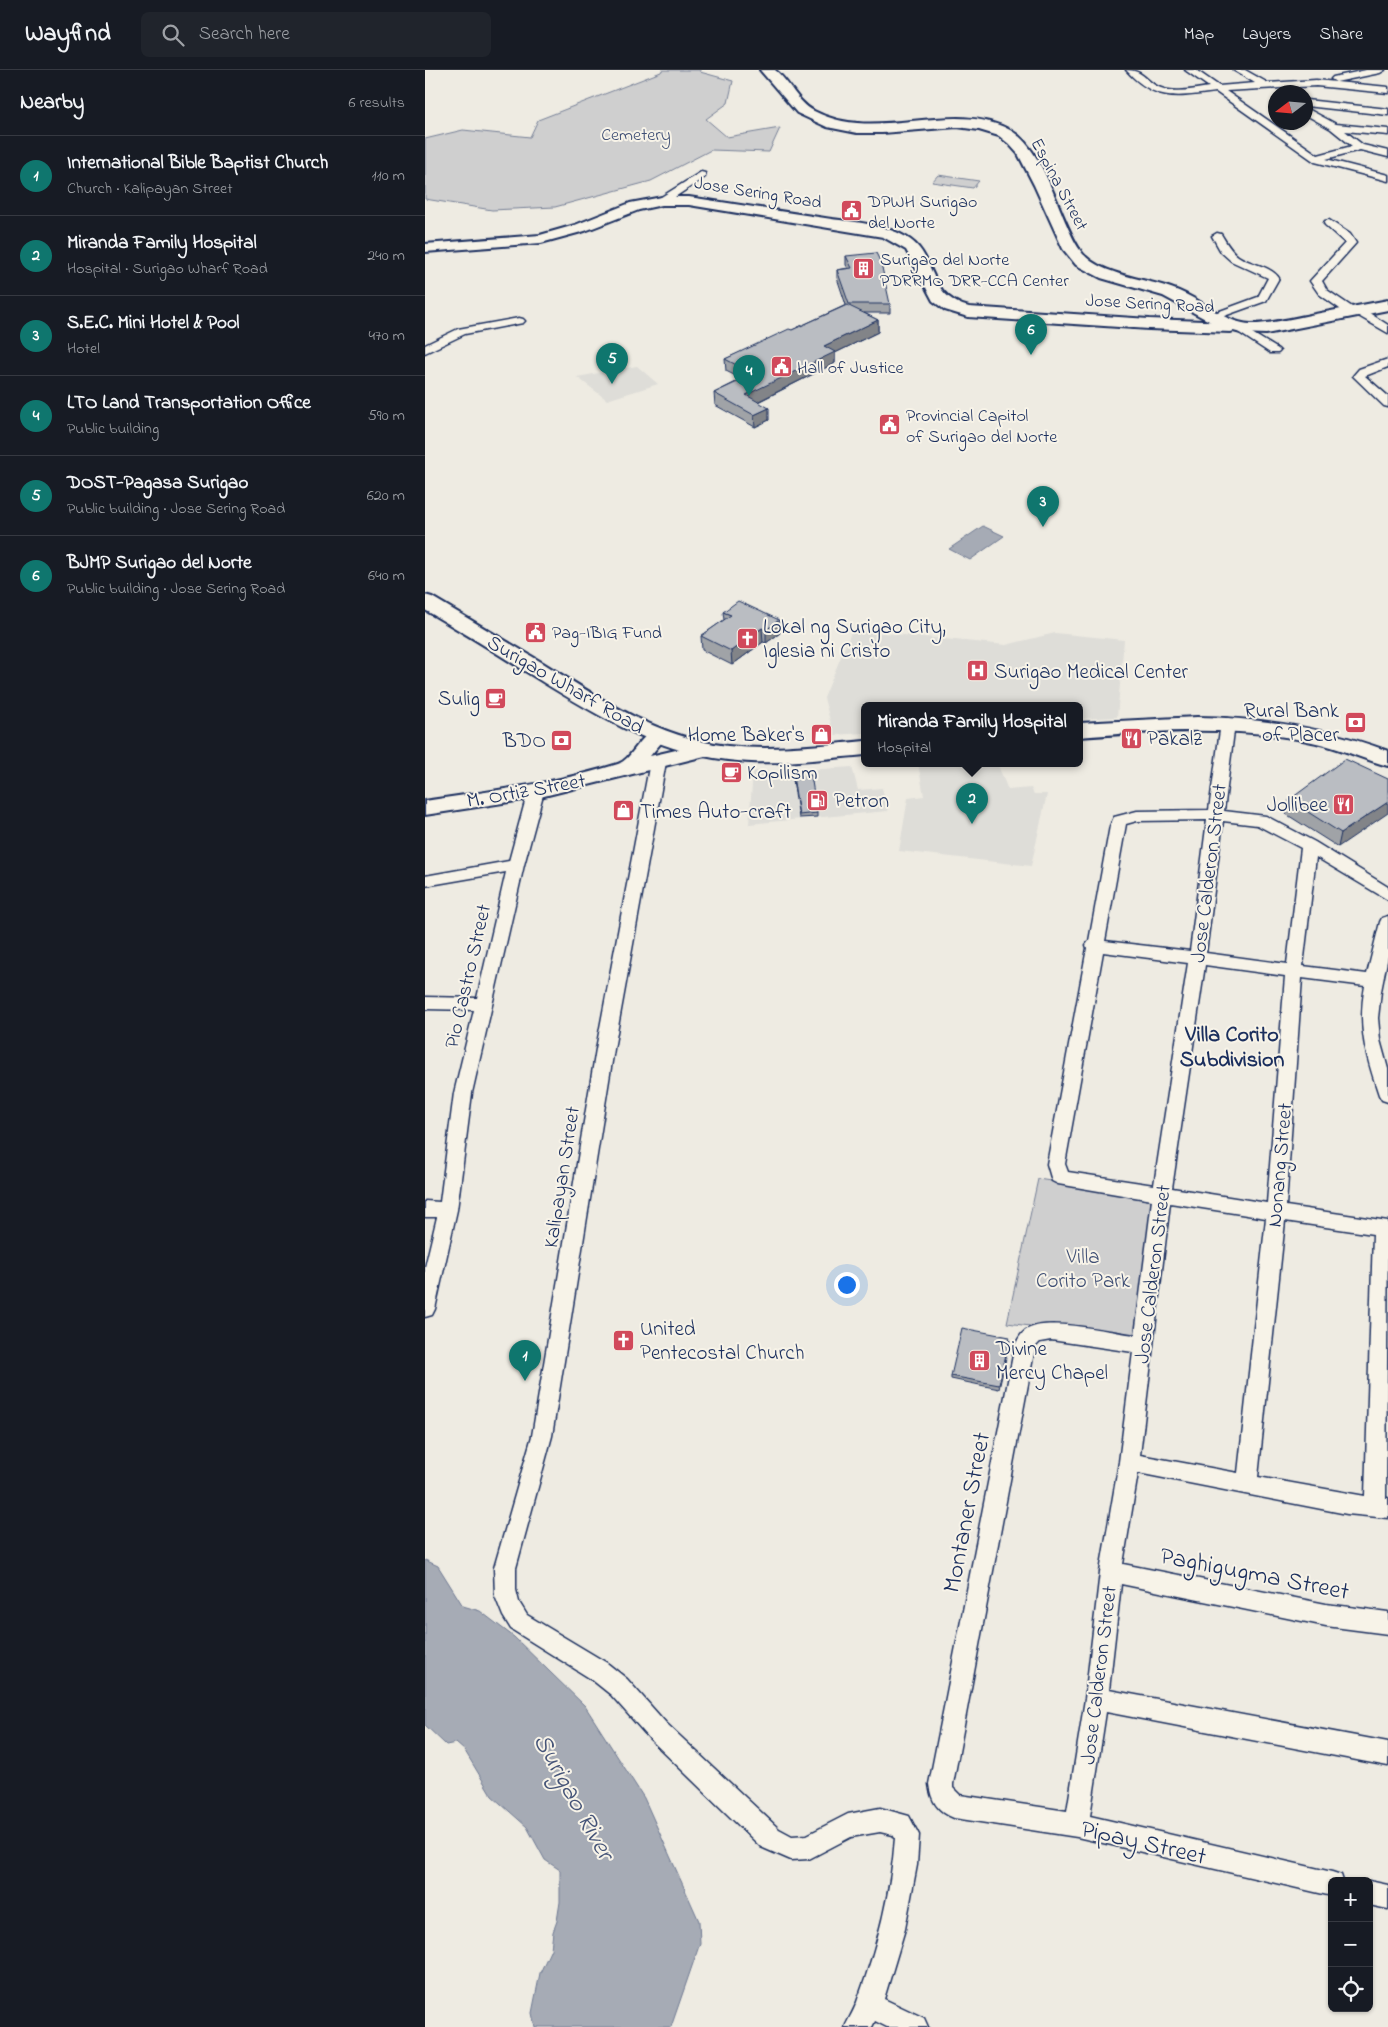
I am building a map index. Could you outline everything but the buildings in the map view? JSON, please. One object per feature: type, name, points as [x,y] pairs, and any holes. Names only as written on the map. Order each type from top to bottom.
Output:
[{"type":"main road","name":"Espina Street","points":[[767,70],[781,83],[799,108],[817,119],[836,126],[875,130],[957,124],[992,128],[1007,134],[1023,152],[1036,174],[1071,248],[1081,261],[1099,271],[1163,290],[1235,328]]},
{"type":"main road","name":"Jose Sering Road","points":[[425,248],[541,239],[580,228],[623,210],[662,201],[689,202],[862,228],[887,234],[912,248],[937,298],[943,303],[968,312],[1235,328]]},
{"type":"main road","points":[[1235,328],[1277,327],[1388,305]]},
{"type":"main road","name":"Surigao Wharf Road","points":[[425,601],[575,694],[633,726],[657,736],[707,750],[747,755],[797,754],[861,748]]},
{"type":"main road","points":[[1083,730],[1166,723],[1228,723],[1312,735],[1388,759]]},
{"type":"main road","points":[[626,770],[657,736]]},
{"type":"main road","name":"M. Ortiz Street","points":[[425,808],[536,791],[626,770]]},
{"type":"street","points":[[1131,70],[1155,90],[1175,94],[1219,89],[1316,83],[1380,70]]},
{"type":"street","points":[[1190,70],[1326,163],[1388,178]]},
{"type":"street","points":[[1238,70],[1266,86]]},
{"type":"street","points":[[1340,70],[1352,76]]},
{"type":"street","points":[[1294,73],[1316,83],[1388,90]]},
{"type":"street","points":[[1313,104],[1388,112]]},
{"type":"street","points":[[1313,116],[1333,127],[1360,147],[1388,154]]},
{"type":"street","points":[[1333,127],[1388,132]]},
{"type":"street","points":[[1317,158],[1360,147]]},
{"type":"street","points":[[662,201],[701,174]]},
{"type":"street","points":[[1329,223],[1346,236],[1351,243],[1316,281],[1323,292],[1388,330]]},
{"type":"street","points":[[1213,316],[1261,299],[1274,278],[1269,273],[1244,264],[1229,255],[1217,236]]},
{"type":"street","points":[[425,350],[462,330],[519,321]]},
{"type":"street","points":[[1235,328],[1274,351]]},
{"type":"street","points":[[1388,363],[1363,371],[1359,376],[1388,403]]},
{"type":"street","name":"Jose Calderon Street","points":[[1077,1825],[1096,1699],[1111,1572],[1129,1462],[1162,1194],[1197,960],[1228,723]]},
{"type":"street","name":"M. Ortiz Street","points":[[626,770],[707,750]]},
{"type":"street","name":"Kalipayan Street","points":[[658,762],[605,1049],[544,1427],[505,1568],[503,1584],[505,1598],[510,1611],[519,1622],[599,1670],[619,1687],[658,1731],[770,1838],[791,1848],[809,1847],[848,1826],[880,1820],[900,1825],[907,1835],[905,1864],[893,1929],[863,2016]]},
{"type":"street","name":"Pio Castro Street","points":[[425,1309],[448,1210],[463,1093],[516,865],[536,791]]},
{"type":"street","points":[[1129,1462],[1347,1504],[1382,1508],[1385,1229],[1065,1179],[1059,1176],[1056,1170],[1094,945],[1120,821],[1137,816],[1216,815],[1260,820],[1309,846],[1388,894]]},
{"type":"street","name":"Nonang Street","points":[[1247,1485],[1276,1212],[1294,972],[1309,846]]},
{"type":"street","points":[[425,880],[516,865]]},
{"type":"street","points":[[1388,922],[1370,1012],[1374,1051],[1388,1095]]},
{"type":"street","points":[[1094,945],[1197,960],[1375,981]]},
{"type":"street","points":[[425,1003],[483,1004]]},
{"type":"street","points":[[425,1209],[448,1210]]},
{"type":"street","name":"Montaner Street","points":[[954,1806],[942,1794],[941,1784],[1025,1345],[1036,1334],[1051,1332],[1143,1345]]},
{"type":"street","name":"Paghigugma Street","points":[[1111,1572],[1326,1614],[1388,1623]]},
{"type":"street","points":[[1096,1699],[1388,1754]]},
{"type":"street","name":"Pipay Street","points":[[954,1806],[1077,1825],[1328,1883]]},
{"type":"street","points":[[1373,1894],[1388,1897]]},
{"type":"street","points":[[863,2016],[915,2027]]},
{"type":"shaded area","points":[[637,366],[658,384],[607,400],[577,377]]},
{"type":"shaded area","name":"Surigao Medical Center","points":[[852,630],[1006,645],[1055,633],[1124,640],[1117,717],[1083,719],[1083,702],[861,702],[861,733],[834,735],[824,698]]},
{"type":"shaded area","name":"Petron","points":[[852,767],[858,790],[882,788],[888,811],[749,824],[753,771],[779,772]]},
{"type":"shaded area","points":[[919,767],[999,767],[1008,790],[1031,788],[1034,794],[1047,794],[1031,866],[899,851],[908,798],[924,796]]},
{"type":"green space","name":"Cemetery","points":[[662,70],[700,70],[700,72],[733,81],[728,103],[706,119],[727,137],[780,128],[769,152],[711,150],[651,181],[555,207],[492,210],[425,199],[425,139],[463,130],[530,137],[538,120]]},
{"type":"green space","points":[[938,175],[979,181],[973,188],[932,182]]},
{"type":"green space","name":"Villa Corito Park","points":[[1038,1179],[1157,1198],[1137,1340],[1007,1323]]},
{"type":"water","points":[[983,526],[1004,536],[970,560],[949,549]]},
{"type":"water","name":"Surigao River","points":[[425,1560],[438,1566],[463,1606],[480,1611],[514,1637],[585,1706],[644,1798],[699,1921],[700,1943],[671,2027],[535,2027],[532,2013],[540,1973],[551,1949],[553,1932],[557,1921],[560,1902],[560,1870],[545,1860],[527,1827],[492,1796],[465,1751],[456,1743],[446,1745],[425,1725]]},
{"type":"place","name":"DPWH Surigao del Norte","points":[[852,211]]},
{"type":"place","name":"Surigao del Norte PDRRMO DRR-CCA Center","points":[[864,269]]},
{"type":"place","name":"BJMP Surigao del Norte","points":[[1031,355]]},
{"type":"place","name":"Hall of Justice","points":[[781,367]]},
{"type":"place","name":"DOST-Pagasa Surigao","points":[[612,384]]},
{"type":"place","name":"LTO Land Transportation Office","points":[[749,396]]},
{"type":"place","name":"Provincial Capitol of Surigao del Norte","points":[[890,425]]},
{"type":"place","name":"S.E.C. Mini Hotel & Pool","points":[[1043,527]]},
{"type":"place","name":"Pag-IBIG Fund","points":[[536,632]]},
{"type":"place","name":"Lokal ng Surigao City, Iglesia ni Cristo","points":[[747,638]]},
{"type":"place","name":"Surigao Medical Center","points":[[978,671]]},
{"type":"place","name":"Sulig","points":[[496,698]]},
{"type":"place","name":"Rural Bank of Placer","points":[[1355,722]]},
{"type":"place","name":"Home Baker's","points":[[821,734]]},
{"type":"place","name":"Pakalz","points":[[1131,738]]},
{"type":"place","name":"BDO","points":[[562,740]]},
{"type":"place","name":"Kopilism","points":[[731,772]]},
{"type":"place","name":"Petron","points":[[818,800]]},
{"type":"place","name":"Jollibee","points":[[1344,804]]},
{"type":"place","name":"Times Auto-craft","points":[[624,811]]},
{"type":"place","name":"Miranda Family Hospital","points":[[972,824]]},
{"type":"place","name":"United Pentecostal Church","points":[[624,1340]]},
{"type":"place","name":"Divine Mercy Chapel","points":[[980,1360]]},
{"type":"place","name":"International Bible Baptist Church","points":[[525,1381]]},
{"type":"district","name":"Villa Corito Subdivision","points":[[1232,1046]]}]
